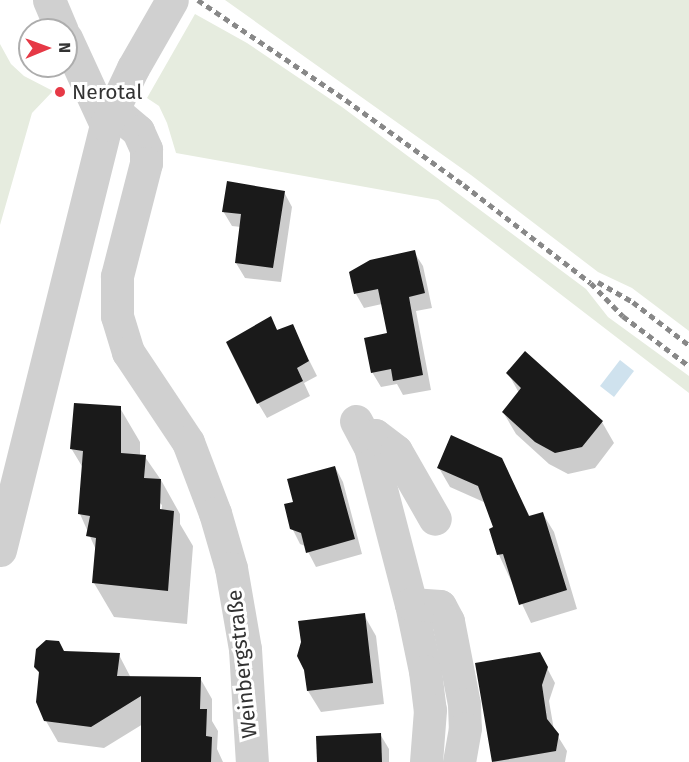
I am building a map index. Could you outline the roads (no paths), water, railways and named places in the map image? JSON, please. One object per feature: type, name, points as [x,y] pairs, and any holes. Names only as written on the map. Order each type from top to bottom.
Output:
[{"type":"street","points":[[49,0],[57,18]]},
{"type":"street","points":[[0,550],[109,117],[172,0]]},
{"type":"street","points":[[78,66],[109,117]]},
{"type":"street","name":"Weinbergstraße","points":[[109,117],[138,130],[146,149],[146,163],[117,276],[117,316],[128,352],[188,442],[215,513],[231,568],[242,627],[248,682],[252,762]]},
{"type":"street","points":[[426,762],[430,710],[411,604],[360,428],[375,435],[396,451],[435,519]]},
{"type":"street","points":[[411,604],[440,606],[448,621],[464,704],[465,729],[459,762]]},
{"type":"water","points":[[620,360],[634,371],[614,397],[600,386]]},
{"type":"railway","points":[[198,0],[346,100],[464,185],[591,283],[623,316],[689,366]]},
{"type":"railway","points":[[598,282],[633,302],[689,345]]},
{"type":"place","name":"Nerotal","points":[[60,92]]}]
